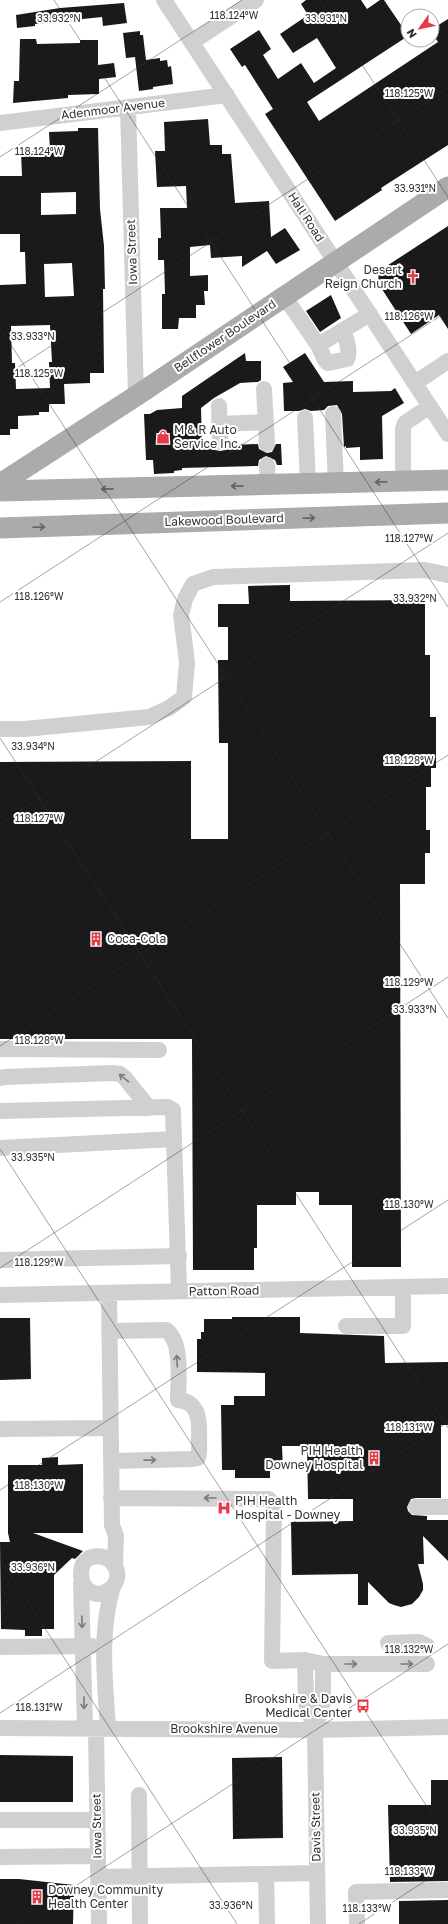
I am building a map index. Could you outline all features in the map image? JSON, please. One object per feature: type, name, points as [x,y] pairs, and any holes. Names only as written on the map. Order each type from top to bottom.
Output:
[{"type":"main road","name":"Bellflower Boulevard","points":[[0,484],[136,396],[448,187]]},
{"type":"main road","points":[[0,491],[268,475],[308,484],[448,480]]},
{"type":"main road","name":"Lakewood Boulevard","points":[[0,528],[448,513]]},
{"type":"street","name":"Hall Road","points":[[164,0],[448,434]]},
{"type":"street","points":[[192,42],[256,0]]},
{"type":"street","name":"Adenmoor Avenue","points":[[0,123],[226,95]]},
{"type":"street","name":"Iowa Street","points":[[128,107],[136,396]]},
{"type":"street","points":[[284,296],[318,345],[328,363],[347,359],[349,349],[343,330]]},
{"type":"street","points":[[318,345],[370,314]]},
{"type":"street","points":[[415,382],[448,361]]},
{"type":"street","points":[[264,389],[267,444]]},
{"type":"street","points":[[219,406],[220,442]]},
{"type":"street","points":[[403,481],[403,429],[405,423],[430,406]]},
{"type":"street","points":[[333,414],[336,484]]},
{"type":"street","points":[[305,418],[308,484]]},
{"type":"street","points":[[220,424],[266,422]]},
{"type":"street","points":[[0,729],[25,729],[149,717],[169,708],[184,697],[187,662],[181,615],[185,599],[193,584],[213,577],[425,570],[448,575]]},
{"type":"street","points":[[0,1049],[159,1050]]},
{"type":"street","points":[[0,1078],[112,1073],[120,1074],[126,1078],[149,1108]]},
{"type":"street","points":[[0,1111],[168,1107],[173,1110],[179,1291]]},
{"type":"street","points":[[0,1148],[174,1139]]},
{"type":"street","points":[[0,1260],[179,1256]]},
{"type":"street","name":"Patton Road","points":[[0,1295],[448,1286]]},
{"type":"street","points":[[346,1326],[403,1326],[403,1287]]},
{"type":"street","points":[[96,1728],[106,1614],[117,1576],[115,1566],[116,1536],[112,1525],[111,1498],[109,1293]]},
{"type":"street","points":[[109,1331],[166,1330],[172,1334],[176,1343],[178,1400],[184,1400],[193,1406],[197,1414],[200,1427],[198,1458],[111,1461]]},
{"type":"street","points":[[0,1429],[110,1428]]},
{"type":"street","points":[[111,1498],[267,1498],[274,1505],[272,1661],[305,1660],[323,1664],[427,1664]]},
{"type":"street","points":[[416,1508],[448,1507]]},
{"type":"street","points":[[96,1728],[82,1647],[82,1583],[80,1572],[90,1559],[103,1551],[108,1531],[112,1525]]},
{"type":"street","points":[[90,1559],[109,1559],[115,1566]]},
{"type":"street","points":[[82,1583],[89,1591],[94,1593],[105,1592],[113,1586]]},
{"type":"street","points":[[388,1643],[419,1642],[427,1646]]},
{"type":"street","points":[[0,1647],[104,1646]]},
{"type":"street","points":[[305,1660],[306,1703],[315,1730]]},
{"type":"street","points":[[315,1730],[323,1703],[323,1664]]},
{"type":"street","name":"Brookshire Avenue","points":[[0,1728],[315,1730],[448,1728]]},
{"type":"street","name":"Iowa Street","points":[[96,1728],[99,1924]]},
{"type":"street","name":"Davis Street","points":[[315,1730],[318,1924]]},
{"type":"street","points":[[139,1795],[140,1924]]},
{"type":"street","points":[[0,1820],[97,1820]]},
{"type":"street","points":[[0,1857],[98,1856]]},
{"type":"street","points":[[98,1877],[317,1873]]},
{"type":"street","points":[[266,1874],[267,1924]]},
{"type":"street","points":[[357,1924],[356,1892],[448,1890]]},
{"type":"building","points":[[306,0],[361,0],[367,9],[380,0],[384,0],[400,24],[400,41],[307,102],[319,121],[429,48],[440,48],[440,24],[448,19],[448,145],[381,188],[382,190],[335,221],[265,114],[273,109],[245,65],[242,67],[230,49],[259,30],[271,49],[263,55],[278,79],[301,63],[314,83],[336,68],[317,38],[293,53],[280,34],[308,15],[301,4]]},
{"type":"building","points":[[124,3],[127,23],[103,26],[102,17],[35,24],[35,26],[17,28],[16,15],[60,8]]},
{"type":"building","points":[[140,31],[140,35],[143,35],[146,60],[160,58],[160,61],[167,60],[168,67],[171,66],[173,84],[139,91],[135,57],[126,58],[123,33]]},
{"type":"building","points":[[20,39],[36,39],[37,44],[80,43],[80,40],[98,40],[98,65],[114,63],[116,77],[99,79],[99,94],[68,95],[68,98],[13,103],[14,81],[19,81]]},
{"type":"building","points":[[208,119],[210,145],[222,145],[222,154],[231,154],[235,203],[269,201],[271,237],[285,228],[300,250],[276,264],[267,251],[242,267],[242,256],[211,258],[210,245],[190,247],[190,276],[208,275],[208,291],[204,291],[205,305],[196,305],[196,318],[179,318],[178,329],[162,329],[162,294],[165,294],[164,260],[158,260],[158,238],[161,238],[160,208],[187,208],[186,186],[157,187],[155,151],[165,151],[164,122]]},
{"type":"building","points":[[78,128],[98,128],[100,209],[104,246],[104,373],[90,373],[90,383],[64,384],[65,404],[49,404],[49,412],[39,412],[39,415],[18,416],[18,429],[10,429],[10,435],[0,435],[0,285],[26,284],[25,252],[20,252],[20,234],[0,234],[0,176],[22,176],[21,152],[50,150],[49,132],[78,131]],"holes":[[[76,192],[76,214],[41,215],[41,193]],[[72,263],[74,296],[45,297],[44,264]],[[50,325],[52,362],[49,362],[50,388],[16,389],[15,363],[12,363],[11,326]]]},
{"type":"building","name":"Desert Reign Church","points":[[448,226],[448,329],[439,315],[411,334],[378,283],[379,271]]},
{"type":"building","points":[[331,295],[341,318],[320,332],[306,311]]},
{"type":"building","points":[[245,353],[246,361],[261,361],[261,380],[258,382],[240,383],[214,398],[201,408],[202,446],[212,446],[215,450],[220,451],[225,450],[230,445],[258,444],[259,449],[267,453],[272,452],[276,444],[281,444],[282,465],[277,465],[275,460],[266,456],[259,460],[258,466],[182,468],[182,470],[174,471],[174,473],[154,474],[153,460],[146,460],[144,414],[150,414],[157,410],[182,408],[182,396]]},
{"type":"building","points":[[305,353],[324,382],[353,381],[353,392],[391,391],[395,388],[404,403],[382,416],[383,459],[360,460],[360,447],[344,447],[342,414],[337,405],[328,406],[324,410],[311,411],[305,409],[299,411],[284,411],[283,383],[293,382],[283,367]]},
{"type":"building","points":[[290,585],[290,601],[425,600],[425,655],[430,655],[430,717],[436,717],[436,768],[431,768],[431,787],[426,787],[426,830],[430,830],[430,853],[425,853],[425,884],[400,884],[401,1267],[352,1267],[352,1205],[319,1205],[319,1192],[296,1192],[296,1205],[257,1205],[257,1248],[254,1248],[254,1270],[193,1270],[192,1039],[0,1039],[0,762],[191,761],[191,839],[228,839],[228,743],[219,743],[218,660],[228,660],[228,627],[218,627],[218,604],[249,604],[248,586]]},
{"type":"building","name":"PIH Health Downey Hospital","points":[[232,1317],[300,1317],[300,1333],[384,1336],[385,1363],[448,1362],[448,1425],[441,1425],[441,1498],[411,1499],[407,1507],[408,1511],[412,1515],[427,1516],[427,1520],[448,1520],[448,1561],[423,1536],[424,1564],[418,1564],[423,1590],[412,1604],[401,1607],[389,1603],[368,1582],[368,1605],[358,1605],[358,1574],[292,1575],[291,1522],[353,1521],[353,1499],[308,1499],[307,1446],[282,1446],[283,1470],[270,1470],[270,1478],[235,1478],[235,1470],[222,1470],[221,1405],[234,1405],[234,1396],[265,1396],[265,1373],[197,1372],[197,1339],[201,1339],[201,1332],[204,1332],[204,1319],[232,1319]]},
{"type":"building","points":[[0,1318],[30,1318],[31,1379],[0,1380]]},
{"type":"building","points":[[58,1457],[58,1465],[83,1464],[83,1533],[33,1533],[83,1551],[75,1559],[72,1558],[54,1575],[54,1629],[42,1629],[42,1636],[25,1636],[25,1630],[1,1629],[0,1542],[10,1542],[8,1533],[8,1465],[42,1465],[42,1458]]},
{"type":"building","points":[[0,1755],[73,1756],[73,1802],[0,1802]]},
{"type":"building","points":[[282,1757],[283,1838],[233,1839],[232,1758]]},
{"type":"building","points":[[431,1780],[448,1780],[448,1881],[390,1882],[388,1805],[431,1805]]},
{"type":"building","name":"Downey Community Health Center","points":[[0,1879],[19,1879],[74,1885],[73,1924],[0,1924]]},
{"type":"building","points":[[448,1900],[448,1924],[399,1924],[399,1901]]},
{"type":"place","name":"Desert Reign Church","points":[[413,277]]},
{"type":"place","name":"M & R Auto Service Inc.","points":[[163,437]]},
{"type":"place","name":"Coca-Cola","points":[[96,939]]},
{"type":"place","name":"PIH Health Downey Hospital","points":[[374,1458]]},
{"type":"place","name":"PIH Health Hospital - Downey","points":[[224,1508]]},
{"type":"place","name":"Brookshire & Davis Medical Center","points":[[363,1706]]},
{"type":"place","name":"Downey Community Health Center","points":[[37,1897]]}]
